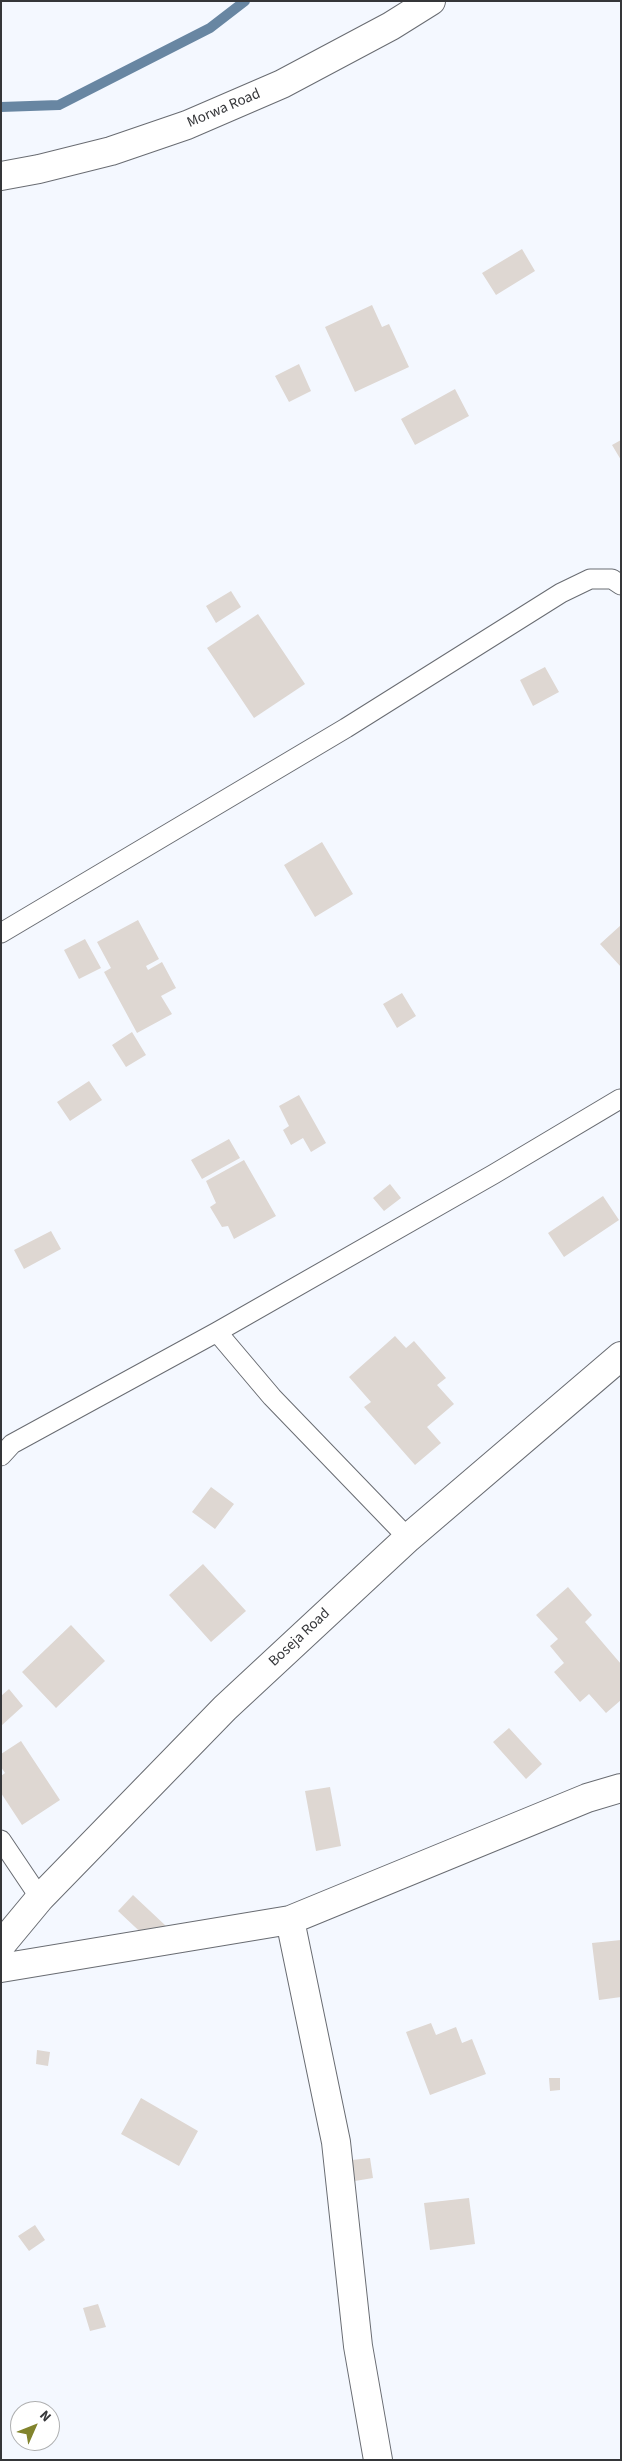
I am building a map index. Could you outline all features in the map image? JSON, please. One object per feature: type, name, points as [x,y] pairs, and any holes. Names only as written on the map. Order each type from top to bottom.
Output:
[{"type":"street","name":"Morwa Road","points":[[1,176],[39,169],[111,151],[187,126],[282,84],[391,26],[432,1]]},
{"type":"street","name":"Boseja Road","points":[[1,1945],[40,1898],[224,1708],[408,1538],[621,1356]]},
{"type":"street","points":[[1,1968],[290,1920],[587,1798],[621,1788]]},
{"type":"street","points":[[290,1920],[336,2142],[358,2346],[378,2460]]},
{"type":"lane","points":[[1,933],[346,728],[561,593],[590,579],[612,579],[621,584]]},
{"type":"lane","points":[[1,1456],[12,1444],[217,1332],[494,1174],[620,1099]]},
{"type":"lane","points":[[217,1332],[272,1397],[408,1538]]},
{"type":"lane","points":[[1,1840],[40,1898]]},
{"type":"building","points":[[522,249],[535,271],[496,295],[482,273]]},
{"type":"building","points":[[372,305],[382,327],[389,324],[409,367],[355,392],[325,327]]},
{"type":"building","points":[[299,364],[311,391],[289,402],[275,376]]},
{"type":"building","points":[[455,389],[469,416],[415,445],[401,419]]},
{"type":"building","points":[[621,440],[621,460],[612,445]]},
{"type":"building","points":[[231,591],[241,607],[216,623],[206,606]]},
{"type":"building","points":[[258,614],[305,684],[254,718],[207,648]]},
{"type":"building","points":[[545,667],[559,692],[533,706],[520,680]]},
{"type":"building","points":[[322,842],[353,894],[315,917],[284,865]]},
{"type":"building","points":[[138,920],[159,959],[146,966],[148,970],[162,962],[176,988],[161,996],[172,1014],[137,1033],[104,972],[111,968],[97,942]]},
{"type":"building","points":[[621,925],[621,967],[600,944]]},
{"type":"building","points":[[85,939],[101,968],[79,979],[64,950]]},
{"type":"building","points":[[402,993],[416,1016],[397,1028],[383,1004]]},
{"type":"building","points":[[132,1032],[146,1055],[126,1067],[112,1045]]},
{"type":"building","points":[[89,1081],[102,1100],[70,1121],[57,1102]]},
{"type":"building","points":[[299,1095],[326,1143],[311,1152],[303,1138],[291,1145],[283,1130],[289,1126],[279,1106]]},
{"type":"building","points":[[229,1139],[240,1158],[202,1179],[191,1160]]},
{"type":"building","points":[[244,1160],[276,1216],[234,1239],[228,1226],[222,1227],[210,1207],[216,1203],[206,1181]]},
{"type":"building","points":[[390,1184],[401,1198],[384,1211],[373,1198]]},
{"type":"building","points":[[603,1196],[619,1220],[564,1257],[548,1233]]},
{"type":"building","points":[[51,1231],[61,1249],[24,1269],[14,1250]]},
{"type":"building","points":[[395,1336],[406,1348],[414,1341],[446,1378],[437,1385],[454,1404],[427,1427],[441,1443],[415,1465],[364,1407],[371,1402],[349,1377]]},
{"type":"building","points":[[211,1487],[234,1504],[215,1529],[192,1512]]},
{"type":"building","points":[[203,1564],[246,1611],[211,1642],[169,1595]]},
{"type":"building","points":[[568,1587],[592,1615],[585,1622],[621,1664],[621,1700],[606,1713],[589,1694],[580,1702],[554,1672],[564,1663],[550,1646],[558,1639],[536,1615]]},
{"type":"building","points":[[71,1625],[105,1661],[56,1708],[22,1672]]},
{"type":"building","points":[[9,1689],[23,1706],[1,1726],[1,1696]]},
{"type":"building","points":[[509,1728],[542,1764],[526,1779],[493,1742]]},
{"type":"building","points":[[21,1741],[60,1800],[22,1825],[1,1793],[1,1776],[5,1773],[1,1767],[1,1754]]},
{"type":"building","points":[[330,1787],[341,1846],[316,1851],[305,1791]]},
{"type":"building","points":[[133,1895],[166,1926],[151,1942],[118,1911]]},
{"type":"building","points":[[621,1940],[621,1997],[599,2000],[592,1943]]},
{"type":"building","points":[[431,2023],[436,2035],[456,2027],[462,2043],[472,2039],[486,2074],[430,2095],[406,2032]]},
{"type":"building","points":[[37,2050],[50,2052],[48,2066],[36,2064]]},
{"type":"building","points":[[549,2078],[560,2078],[560,2090],[550,2091]]},
{"type":"building","points":[[141,2098],[198,2131],[179,2166],[121,2134]]},
{"type":"building","points":[[370,2158],[373,2178],[355,2181],[352,2160]]},
{"type":"building","points":[[469,2198],[475,2244],[430,2250],[424,2203]]},
{"type":"building","points":[[35,2225],[45,2240],[29,2251],[18,2236]]},
{"type":"building","points":[[98,2304],[106,2327],[90,2331],[83,2308]]},
{"type":"waterway","points":[[1,107],[59,105],[210,28],[245,1]]}]
